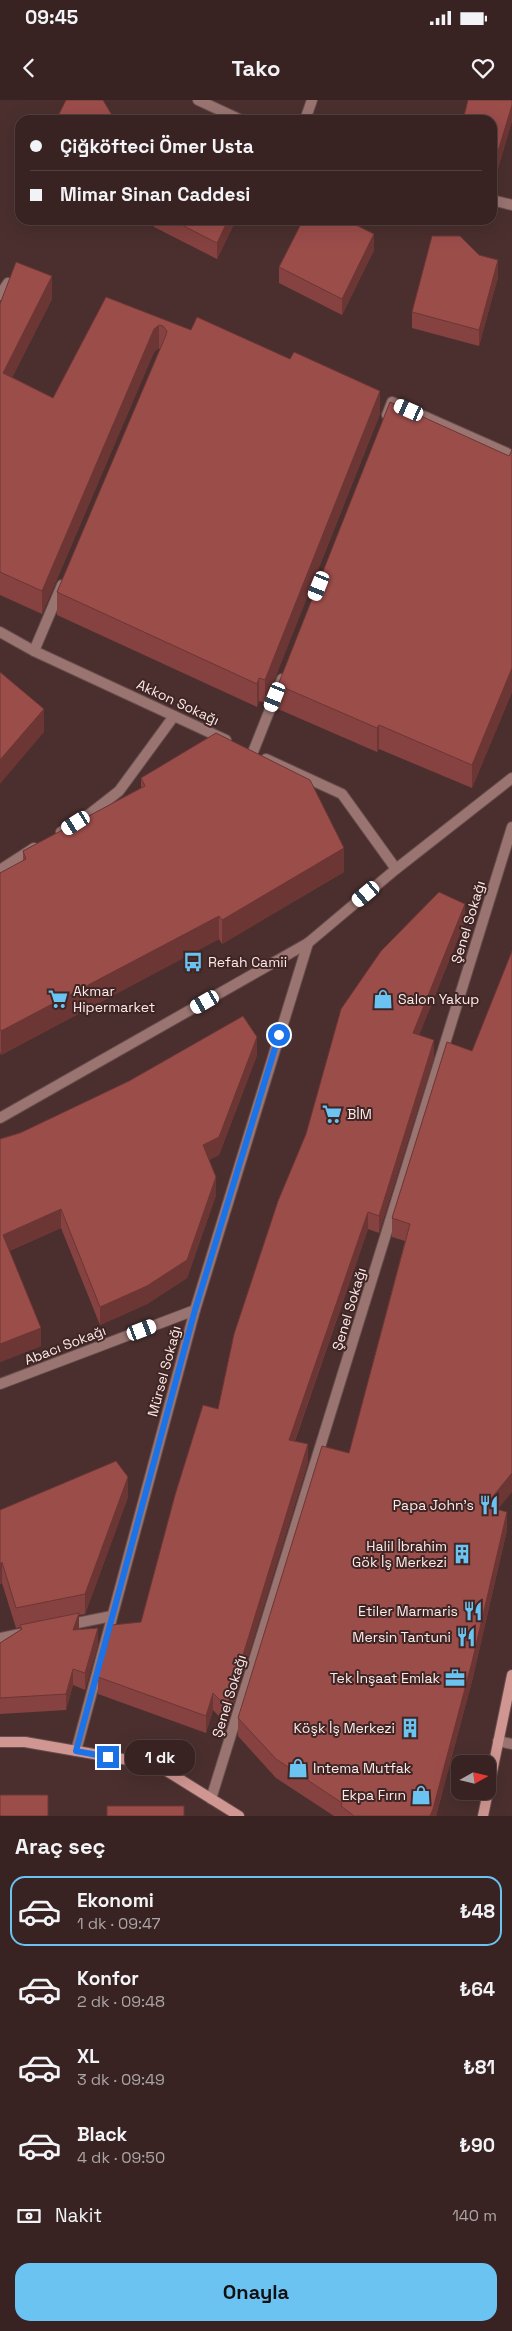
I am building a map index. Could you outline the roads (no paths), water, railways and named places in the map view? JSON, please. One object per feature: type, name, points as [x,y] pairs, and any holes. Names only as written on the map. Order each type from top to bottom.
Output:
[{"type":"street","points":[[198,100],[230,115]]},
{"type":"street","points":[[307,115],[312,100]]},
{"type":"street","points":[[497,201],[512,205]]},
{"type":"street","points":[[0,296],[8,283]]},
{"type":"street","points":[[385,421],[392,402],[507,453]]},
{"type":"street","points":[[34,651],[65,580]]},
{"type":"street","name":"Akkon Sokağı","points":[[0,632],[34,651],[342,794],[396,869]]},
{"type":"street","points":[[244,748],[286,670]]},
{"type":"street","points":[[0,870],[91,813],[119,791],[174,716]]},
{"type":"street","points":[[0,1118],[308,943],[396,869],[512,778]]},
{"type":"street","name":"Şenel Sokağı","points":[[211,1799],[512,827]]},
{"type":"street","name":"Mürsel Sokağı","points":[[76,1751],[195,1310],[308,943]]},
{"type":"street","name":"Abacı Sokağı","points":[[0,1384],[195,1310]]},
{"type":"street","points":[[56,1627],[112,1616]]},
{"type":"street","points":[[0,1638],[38,1630]]},
{"type":"street","points":[[483,1816],[512,1675]]},
{"type":"street","points":[[498,1741],[512,1744]]},
{"type":"street","points":[[0,1742],[25,1742],[157,1765],[239,1816]]},
{"type":"place","name":"Refah Camii","points":[[193,962]]},
{"type":"place","name":"Akmar Hipermarket","points":[[58,999]]},
{"type":"place","name":"Salon Yakup","points":[[383,999]]},
{"type":"place","name":"BİM","points":[[332,1114]]},
{"type":"place","name":"Papa John's","points":[[489,1505]]},
{"type":"place","name":"Halil İbrahim Gök İş Merkezi","points":[[462,1554]]},
{"type":"place","name":"Etiler Marmaris","points":[[473,1611]]},
{"type":"place","name":"Mersin Tantuni","points":[[466,1637]]},
{"type":"place","name":"Tek İnşaat Emlak","points":[[455,1678]]},
{"type":"place","name":"Köşk İş Merkezi","points":[[410,1728]]},
{"type":"place","name":"Intema Mutfak","points":[[298,1768]]},
{"type":"place","name":"Ekpa Fırın","points":[[421,1795]]}]
